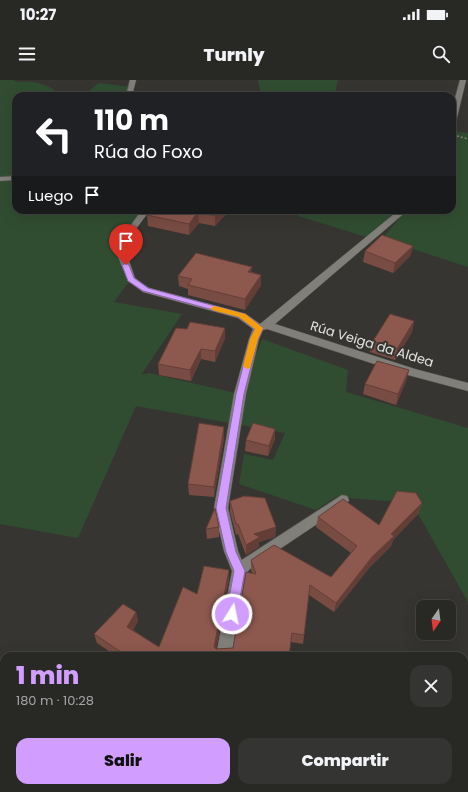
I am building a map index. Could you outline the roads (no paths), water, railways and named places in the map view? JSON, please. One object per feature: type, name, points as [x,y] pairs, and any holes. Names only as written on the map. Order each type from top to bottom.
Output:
[{"type":"street","points":[[130,92],[133,80]]},
{"type":"street","points":[[456,109],[464,82]]},
{"type":"street","points":[[0,179],[12,178]]},
{"type":"street","name":"Rúa Veiga da Aldea","points":[[143,214],[126,237],[121,252],[131,279],[146,290],[242,316],[263,327],[412,372],[468,387]]},
{"type":"street","points":[[225,652],[239,571],[231,552],[221,508],[240,394],[254,339],[263,327],[399,214]]},
{"type":"street","points":[[239,571],[245,565],[342,500]]}]
